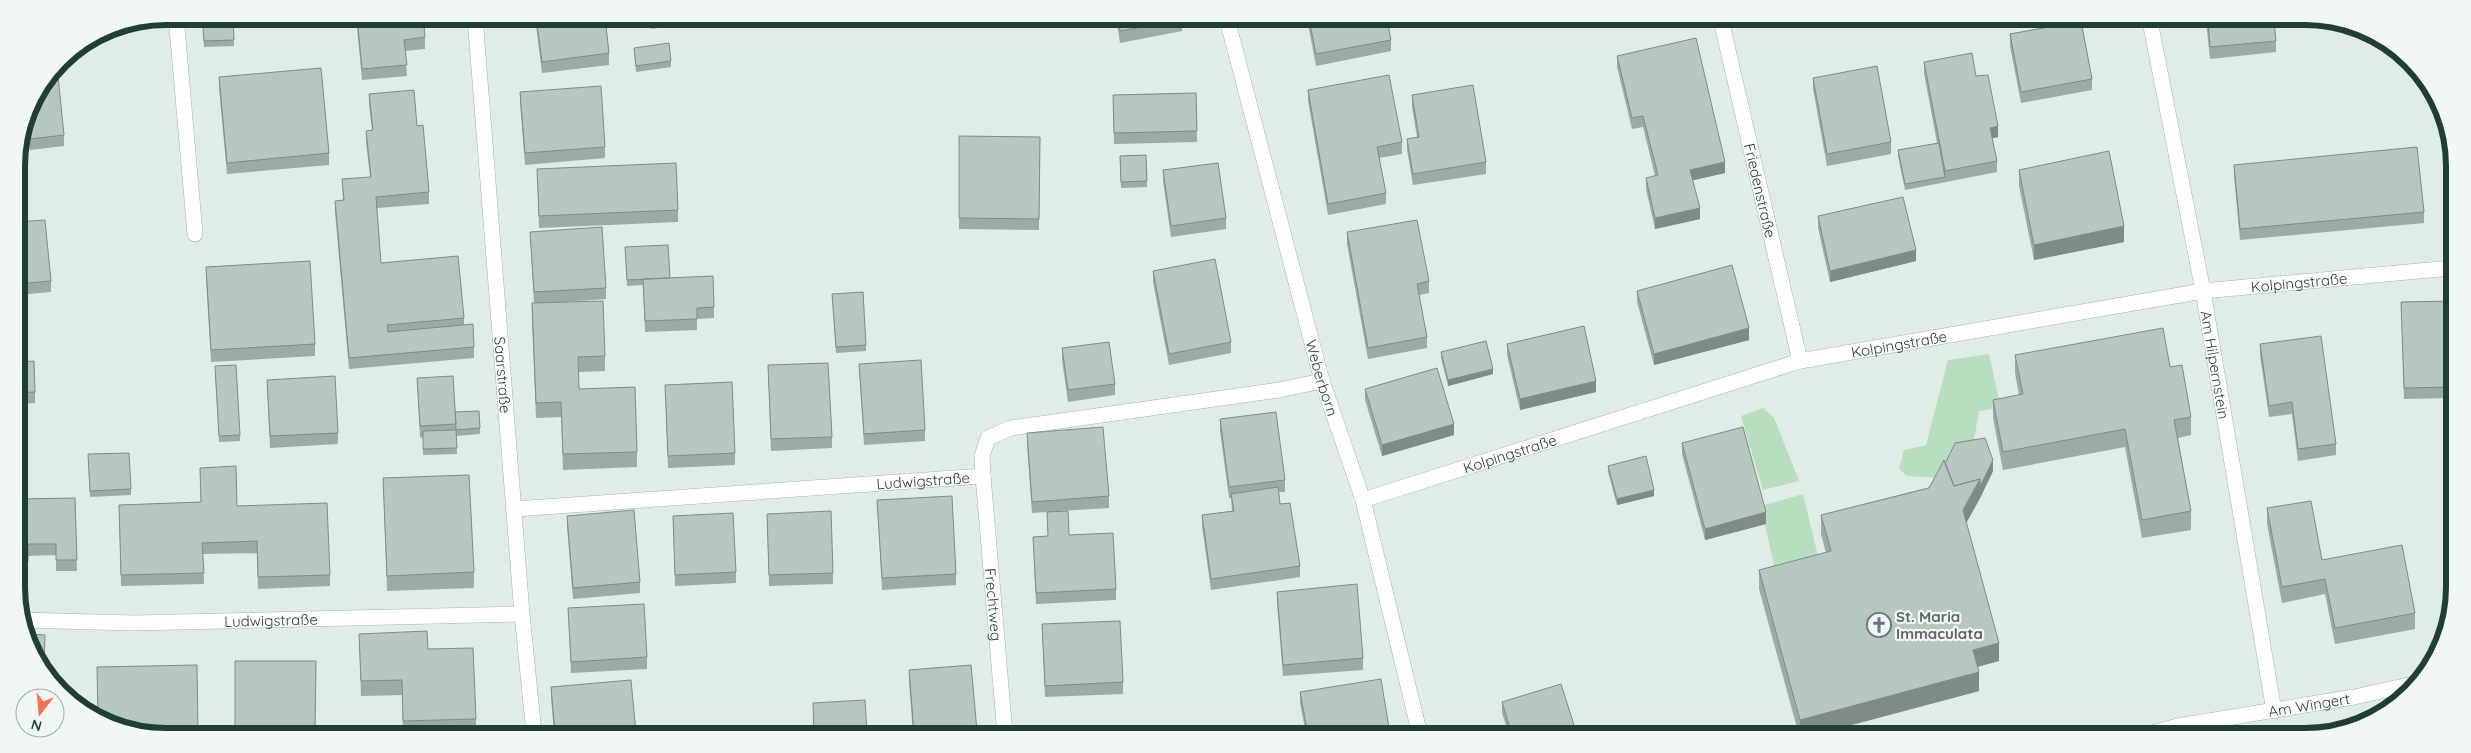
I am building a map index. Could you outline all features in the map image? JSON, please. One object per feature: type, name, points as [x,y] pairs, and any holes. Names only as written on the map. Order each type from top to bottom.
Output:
[{"type":"street","points":[[177,25],[195,234]]},
{"type":"street","name":"Saarstraße","points":[[476,25],[522,614],[533,728]]},
{"type":"street","name":"Weberborn","points":[[1229,25],[1322,381],[1363,500],[1419,728]]},
{"type":"street","name":"Friedenstraße","points":[[1723,25],[1800,361]]},
{"type":"street","name":"Am Hilpernstein","points":[[2151,25],[2203,291],[2274,711]]},
{"type":"street","name":"Kolpingstraße","points":[[1363,500],[1800,361],[2203,291],[2446,268]]},
{"type":"street","name":"Ludwigstraße","points":[[515,509],[983,476],[982,456],[988,438],[1011,428],[1279,390],[1322,381]]},
{"type":"street","name":"Frechtweg","points":[[983,476],[1004,728]]},
{"type":"street","name":"Ludwigstraße","points":[[29,620],[132,623],[522,614]]},
{"type":"street","name":"Am Wingert","points":[[2171,728],[2274,711],[2406,685]]},
{"type":"green space","points":[[1989,354],[2001,408],[1979,411],[1972,451],[1944,478],[1907,476],[1899,469],[1904,450],[1926,445],[1948,360]]},
{"type":"green space","points":[[1763,408],[1774,418],[1799,481],[1763,490],[1741,416]]},
{"type":"green space","points":[[1803,494],[1820,564],[1775,570],[1761,506]]},
{"type":"building","points":[[203,25],[233,25],[234,40],[204,41]]},
{"type":"building","points":[[358,25],[424,25],[425,37],[404,40],[407,65],[362,69]]},
{"type":"building","points":[[537,25],[606,25],[609,53],[542,62]]},
{"type":"building","points":[[1119,25],[1154,25],[1120,31]]},
{"type":"building","points":[[1310,25],[1388,25],[1391,40],[1316,54]]},
{"type":"building","points":[[2082,25],[2092,79],[2021,92],[2010,34],[2054,26]]},
{"type":"building","points":[[2208,25],[2274,25],[2276,41],[2210,47]]},
{"type":"building","points":[[1696,38],[1725,162],[1690,170],[1700,208],[1655,218],[1646,178],[1658,175],[1643,116],[1632,118],[1617,56]]},
{"type":"building","points":[[669,43],[671,61],[636,66],[634,48]]},
{"type":"building","points":[[1972,53],[1976,76],[1988,75],[1998,126],[1990,128],[1997,161],[1945,171],[1924,62]]},
{"type":"building","points":[[1877,66],[1891,142],[1827,154],[1813,78]]},
{"type":"building","points":[[321,68],[329,153],[227,163],[219,77]]},
{"type":"building","points":[[58,75],[64,135],[30,139],[30,129],[39,103]]},
{"type":"building","points":[[1389,75],[1402,142],[1377,147],[1386,193],[1328,204],[1308,90]]},
{"type":"building","points":[[1473,85],[1486,162],[1413,174],[1407,139],[1419,137],[1412,95]]},
{"type":"building","points":[[601,86],[605,147],[525,153],[520,92]]},
{"type":"building","points":[[414,90],[417,126],[423,125],[429,192],[376,197],[381,263],[458,256],[464,318],[387,325],[388,332],[473,324],[474,347],[349,358],[335,201],[344,200],[342,179],[371,177],[366,131],[373,130],[369,94]]},
{"type":"building","points":[[1196,93],[1197,131],[1114,133],[1113,95]]},
{"type":"building","points":[[959,136],[1040,137],[1039,219],[959,218]]},
{"type":"building","points":[[1939,143],[1945,177],[1905,184],[1898,150]]},
{"type":"building","points":[[2417,147],[2424,212],[2240,229],[2234,165]]},
{"type":"building","points":[[2109,151],[2124,226],[2034,245],[2019,170]]},
{"type":"building","points":[[1146,155],[1147,181],[1121,182],[1120,156]]},
{"type":"building","points":[[676,163],[678,210],[539,216],[537,169]]},
{"type":"building","points":[[1218,163],[1226,218],[1171,226],[1163,170]]},
{"type":"building","points":[[1903,197],[1916,250],[1830,271],[1818,216]]},
{"type":"building","points":[[45,220],[51,281],[25,283],[25,221]]},
{"type":"building","points":[[1417,220],[1429,281],[1417,284],[1427,337],[1368,348],[1347,232]]},
{"type":"building","points":[[602,227],[606,288],[534,292],[530,232]]},
{"type":"building","points":[[668,245],[670,278],[627,280],[625,247]]},
{"type":"building","points":[[1215,259],[1231,342],[1169,354],[1153,271]]},
{"type":"building","points":[[310,261],[315,344],[211,350],[206,267]]},
{"type":"building","points":[[1732,265],[1749,328],[1654,354],[1637,291]]},
{"type":"building","points":[[713,276],[714,307],[697,308],[697,319],[645,321],[643,279]]},
{"type":"building","points":[[863,292],[866,345],[836,347],[832,294]]},
{"type":"building","points":[[603,301],[605,356],[578,357],[579,389],[635,387],[637,452],[563,454],[561,402],[536,403],[532,303]]},
{"type":"building","points":[[2446,301],[2446,387],[2404,388],[2401,302]]},
{"type":"building","points":[[1584,326],[1596,381],[1520,399],[1507,344]]},
{"type":"building","points":[[2163,328],[2170,367],[2182,365],[2191,417],[2174,420],[2191,511],[2142,520],[2125,429],[2003,452],[1993,400],[2023,394],[2015,355]]},
{"type":"building","points":[[2321,336],[2336,444],[2298,449],[2292,402],[2269,406],[2260,344]]},
{"type":"building","points":[[1486,341],[1493,369],[1448,380],[1441,352]]},
{"type":"building","points":[[1109,342],[1115,384],[1068,390],[1062,348]]},
{"type":"building","points":[[921,360],[925,430],[864,434],[859,364]]},
{"type":"building","points":[[34,361],[35,392],[25,393],[25,362]]},
{"type":"building","points":[[828,363],[832,437],[771,439],[768,365]]},
{"type":"building","points":[[236,365],[240,435],[219,436],[215,366]]},
{"type":"building","points":[[1437,368],[1454,424],[1382,445],[1365,389]]},
{"type":"building","points":[[335,376],[338,433],[270,436],[267,380]]},
{"type":"building","points":[[453,376],[456,424],[420,426],[417,378]]},
{"type":"building","points":[[732,382],[735,453],[668,456],[665,385]]},
{"type":"building","points":[[479,411],[480,428],[456,430],[455,412]]},
{"type":"building","points":[[1276,412],[1285,480],[1229,487],[1220,419]]},
{"type":"building","points":[[1103,427],[1109,496],[1032,502],[1027,433]]},
{"type":"building","points":[[1743,427],[1766,512],[1705,529],[1682,443]]},
{"type":"building","points":[[456,430],[457,448],[423,449],[423,431]]},
{"type":"building","points":[[1985,438],[1993,460],[1980,487],[1980,479],[1954,486],[1945,464],[1955,443]]},
{"type":"building","points":[[129,453],[131,489],[90,491],[88,454]]},
{"type":"building","points":[[1646,456],[1654,490],[1617,499],[1608,466]]},
{"type":"building","name":"St. Maria Immaculata","points":[[1944,460],[1954,486],[1980,479],[1963,510],[1999,643],[1973,650],[1979,672],[1800,720],[1759,570],[1831,551],[1821,515],[1929,488]]},
{"type":"building","points":[[236,466],[237,506],[327,503],[330,575],[258,577],[257,541],[202,543],[204,573],[121,575],[119,505],[201,502],[200,468]]},
{"type":"building","points":[[469,475],[474,572],[387,576],[383,478]]},
{"type":"building","points":[[1278,487],[1280,504],[1290,503],[1300,566],[1211,579],[1202,515],[1234,511],[1231,494]]},
{"type":"building","points":[[952,496],[956,574],[882,578],[877,500]]},
{"type":"building","points":[[75,498],[77,560],[56,560],[56,544],[28,544],[28,561],[25,561],[25,499]]},
{"type":"building","points":[[2311,501],[2322,560],[2402,545],[2415,613],[2335,628],[2325,579],[2282,587],[2267,508]]},
{"type":"building","points":[[634,510],[640,582],[573,588],[567,516]]},
{"type":"building","points":[[831,511],[833,573],[769,575],[767,514]]},
{"type":"building","points":[[1068,511],[1069,535],[1113,533],[1116,589],[1036,593],[1033,537],[1048,536],[1047,512]]},
{"type":"building","points":[[733,513],[736,572],[675,575],[673,516]]},
{"type":"building","points":[[1357,584],[1363,658],[1283,665],[1277,592]]},
{"type":"building","points":[[644,604],[647,657],[571,662],[568,608]]},
{"type":"building","points":[[1120,621],[1123,682],[1045,686],[1042,624]]},
{"type":"building","points":[[427,631],[428,649],[473,648],[476,719],[403,721],[402,680],[361,681],[359,634]]},
{"type":"building","points":[[33,634],[45,635],[44,658]]},
{"type":"building","points":[[235,661],[316,661],[315,728],[235,728]]},
{"type":"building","points":[[197,665],[198,728],[147,727],[103,714],[98,711],[97,667]]},
{"type":"building","points":[[971,665],[977,728],[914,728],[909,670]]},
{"type":"building","points":[[1381,679],[1389,728],[1307,728],[1300,692]]},
{"type":"building","points":[[631,680],[636,728],[555,728],[551,687]]},
{"type":"building","points":[[1561,684],[1574,725],[1565,728],[1510,728],[1502,702]]},
{"type":"building","points":[[865,700],[867,728],[814,728],[813,703]]},
{"type":"building","points":[[401,726],[401,728],[380,728]]},
{"type":"place","name":"St. Maria Immaculata","points":[[1879,625]]}]
